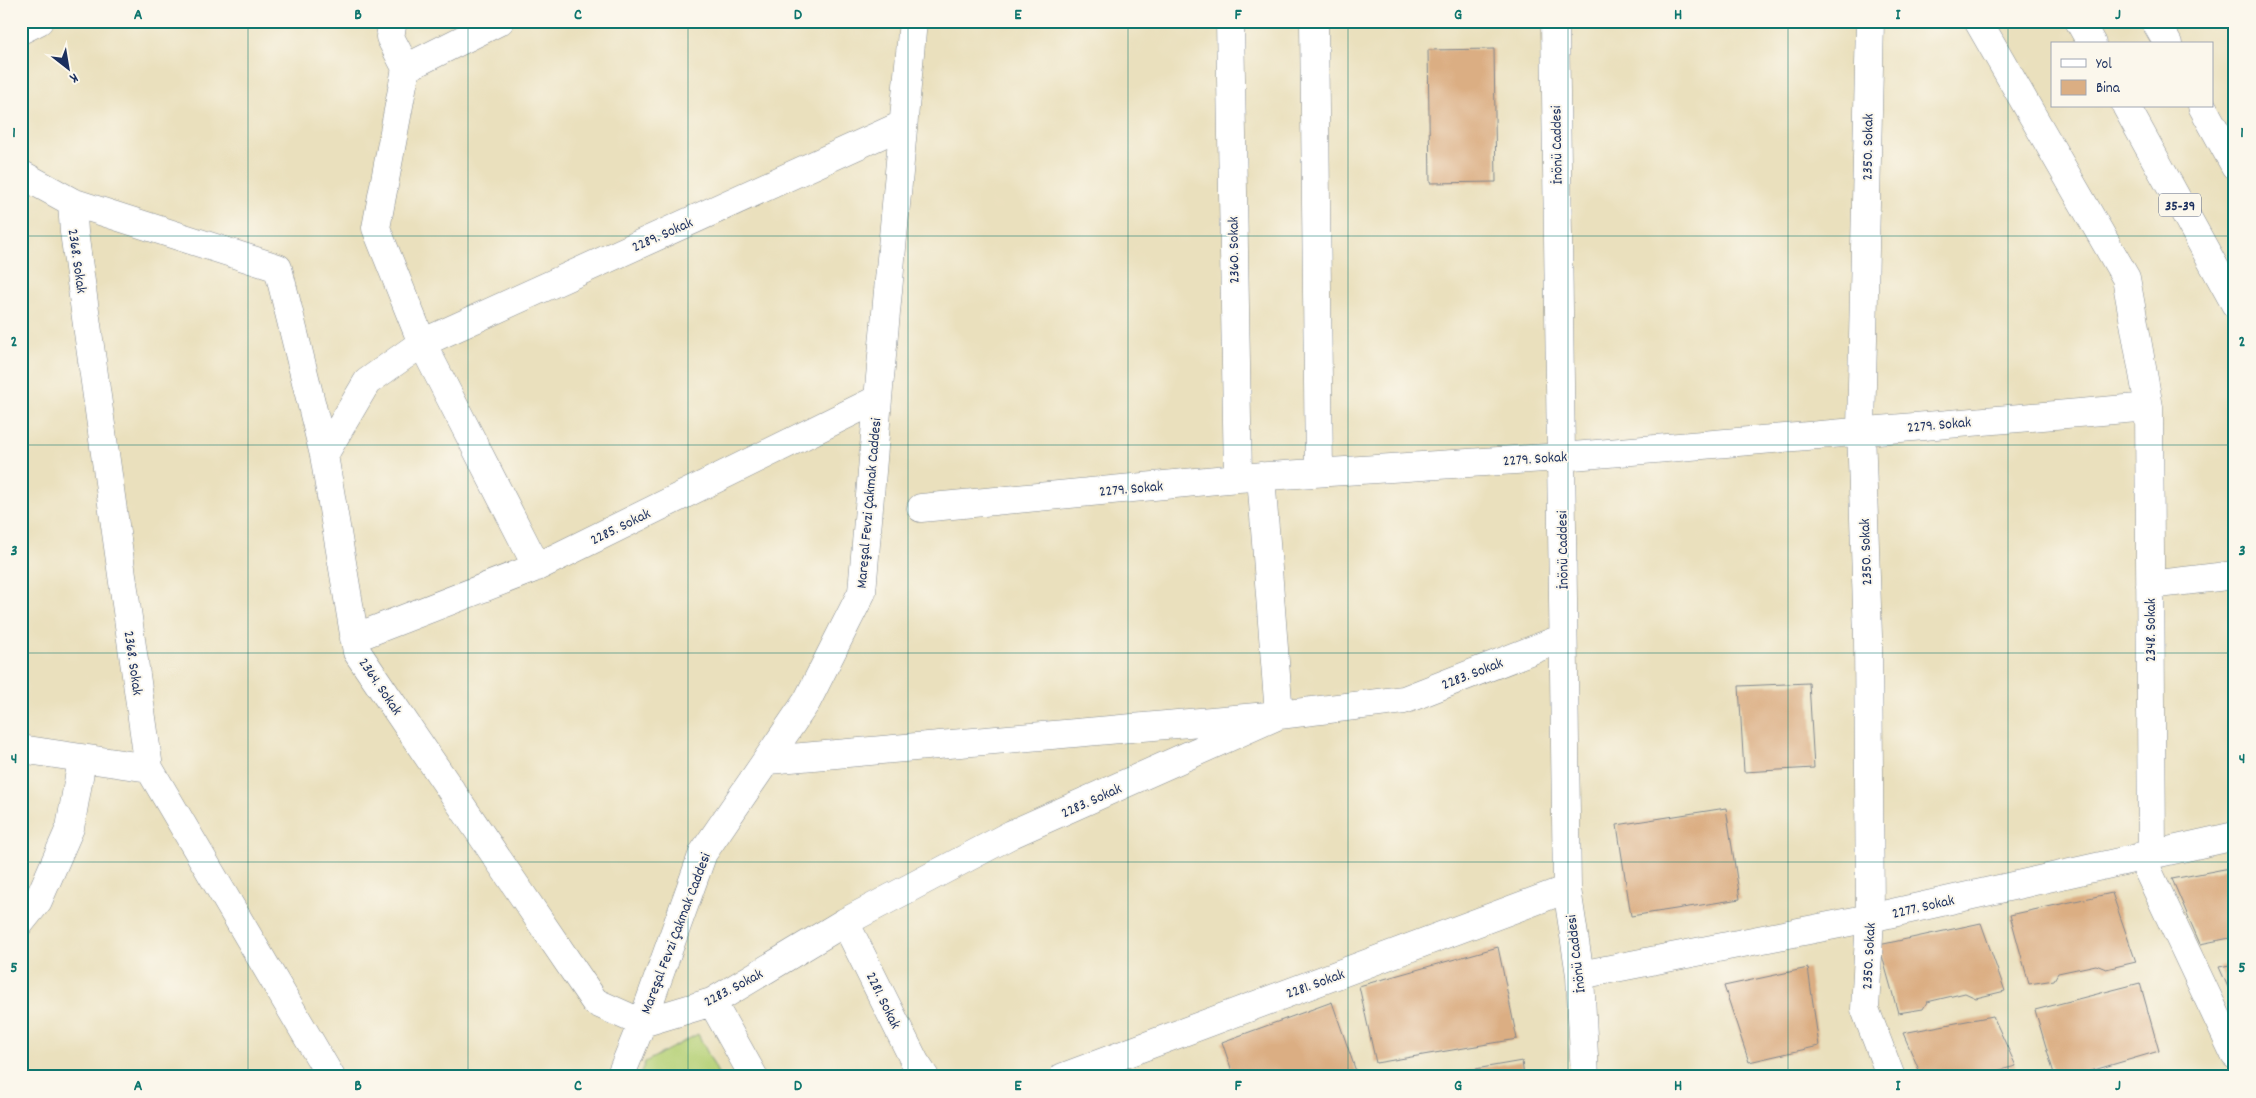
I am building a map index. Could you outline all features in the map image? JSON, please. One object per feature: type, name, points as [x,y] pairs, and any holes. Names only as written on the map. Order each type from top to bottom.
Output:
[{"type":"street","points":[[21,30],[39,21]]},
{"type":"street","points":[[393,21],[390,36],[406,68],[376,228],[422,343],[537,567]]},
{"type":"street","points":[[406,68],[500,21]]},
{"type":"street","name":"Mareşal Fevzi Çakmak Caddesi","points":[[620,1077],[642,1023],[703,852],[807,701],[862,592],[902,125],[913,21]]},
{"type":"street","name":"2360. Sokak","points":[[1230,21],[1250,477],[1279,714]]},
{"type":"street","points":[[1314,21],[1319,472]]},
{"type":"street","name":"İnönü Caddesi","points":[[1554,21],[1567,889],[1580,975],[1585,1077]]},
{"type":"street","name":"2350. Sokak","points":[[1870,21],[1861,430],[1868,636],[1870,918],[1865,1009],[1892,1077]]},
{"type":"street","points":[[1978,21],[2126,278],[2149,407]]},
{"type":"street","points":[[2079,21],[2091,42]]},
{"type":"street","points":[[2155,21],[2167,42]]},
{"type":"street","name":"35-39","points":[[2127,108],[2235,304]]},
{"type":"street","points":[[2203,108],[2235,166]]},
{"type":"street","name":"2289. Sokak","points":[[324,455],[367,382],[422,343],[902,125]]},
{"type":"street","points":[[21,174],[72,202]]},
{"type":"street","name":"2364. Sokak","points":[[72,202],[278,268],[324,455],[354,638],[358,652],[594,1002],[642,1023]]},
{"type":"street","name":"2368. Sokak","points":[[72,202],[74,232],[149,768],[331,1077]]},
{"type":"street","name":"2285. Sokak","points":[[354,638],[537,567],[878,399]]},
{"type":"street","name":"2279. Sokak","points":[[921,508],[1250,477],[1561,457],[2149,407]]},
{"type":"street","name":"2348. Sokak","points":[[2149,407],[2150,585],[2146,854],[2235,1055]]},
{"type":"street","points":[[2150,585],[2235,575]]},
{"type":"street","name":"2283. Sokak","points":[[642,1023],[712,1002],[846,922],[1012,834],[1279,714],[1404,700],[1564,638]]},
{"type":"street","points":[[768,760],[1279,714]]},
{"type":"street","points":[[21,749],[82,760],[149,768]]},
{"type":"street","points":[[21,922],[38,901],[70,828],[82,760]]},
{"type":"street","name":"2277. Sokak","points":[[1580,975],[1870,918],[2146,854],[2235,836]]},
{"type":"street","name":"2281. Sokak","points":[[1063,1077],[1567,889]]},
{"type":"street","name":"2281. Sokak","points":[[846,922],[915,1062],[925,1077]]},
{"type":"street","points":[[712,1002],[754,1077]]},
{"type":"green space","points":[[698,1034],[720,1077],[639,1077],[645,1062]]},
{"type":"building","points":[[1494,49],[1496,182],[1430,183],[1428,50]]},
{"type":"building","points":[[1809,683],[1814,768],[1744,772],[1739,686]]},
{"type":"building","points":[[1726,808],[1740,899],[1631,916],[1617,825]]},
{"type":"building","points":[[2235,867],[2235,937],[2200,944],[2172,879]]},
{"type":"building","points":[[2112,893],[2136,962],[2106,969],[2096,965],[2058,973],[2054,980],[2029,984],[2010,915]]},
{"type":"building","points":[[1981,923],[2005,991],[1976,998],[1965,993],[1927,1002],[1923,1009],[1898,1013],[1879,945]]},
{"type":"building","points":[[1498,947],[1517,1039],[1376,1063],[1359,986]]},
{"type":"building","points":[[2235,964],[2235,1003],[2219,967]]},
{"type":"building","points":[[1808,968],[1819,1046],[1749,1062],[1724,986]]},
{"type":"building","points":[[2140,983],[2159,1051],[2070,1077],[2055,1077],[2035,1010]]},
{"type":"building","points":[[1332,1002],[1358,1077],[1234,1077],[1222,1042]]},
{"type":"building","points":[[1993,1016],[2016,1066],[1973,1077],[1922,1077],[1903,1033]]},
{"type":"building","points":[[1522,1061],[1524,1077],[1435,1077],[1435,1076]]}]
